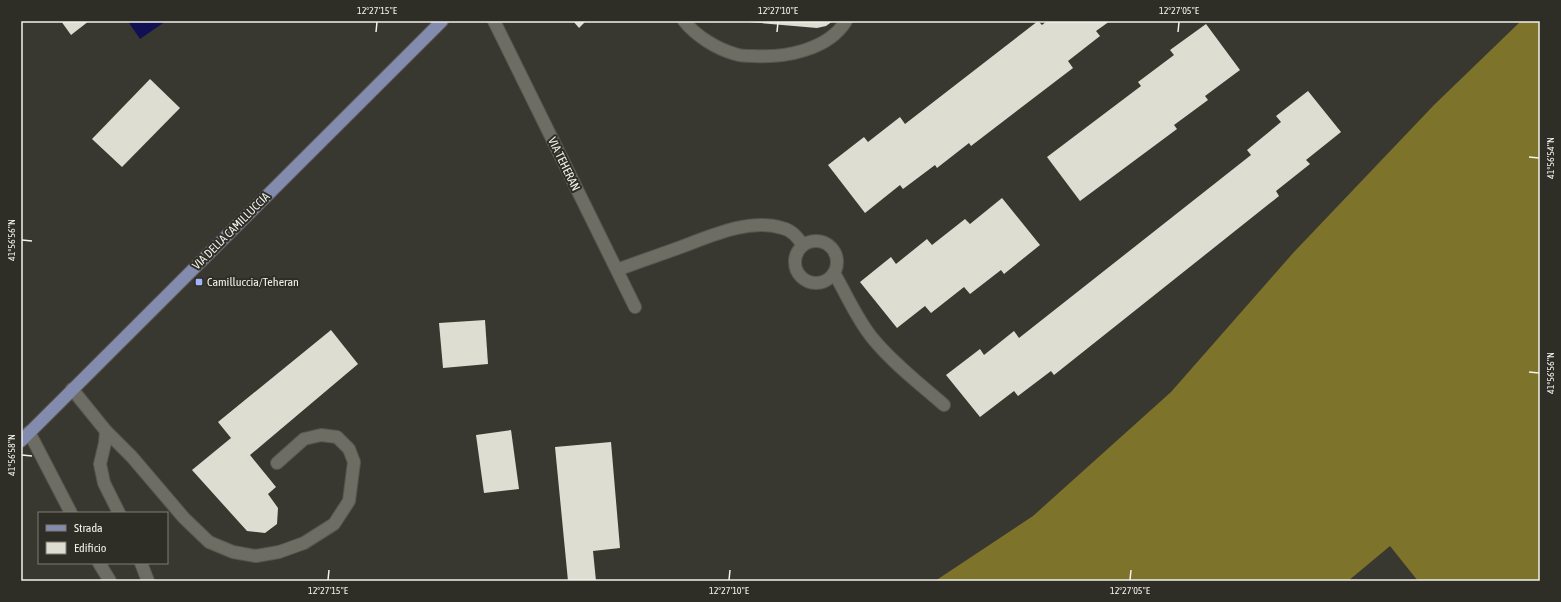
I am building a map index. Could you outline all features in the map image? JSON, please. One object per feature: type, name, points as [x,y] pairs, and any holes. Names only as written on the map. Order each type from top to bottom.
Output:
[{"type":"main road","name":"VIA DELLA CAMILLUCCIA","points":[[25,436],[442,21]]},
{"type":"street","name":"VIA TEHERAN","points":[[494,21],[634,307]]},
{"type":"street","points":[[684,21],[690,28],[723,50],[736,55],[762,57],[786,56],[806,50],[832,37],[842,28],[846,21]]},
{"type":"street","points":[[617,270],[716,234],[753,226],[764,225],[783,228],[791,232],[803,245]]},
{"type":"street","points":[[817,240],[830,246],[835,252],[837,266],[830,278],[821,282],[810,283],[804,280],[795,269],[795,256],[803,245],[810,241],[817,240]]},
{"type":"street","points":[[834,273],[863,326],[873,339],[887,355],[944,405]]},
{"type":"street","points":[[72,389],[106,431],[132,457],[184,518],[209,542],[233,552],[256,556],[279,552],[304,543],[334,524],[349,501],[354,462],[349,449],[337,437],[321,436],[304,439],[277,463]]},
{"type":"street","points":[[106,431],[100,464],[104,483],[118,512]]},
{"type":"street","points":[[25,436],[70,512]]},
{"type":"street","points":[[101,564],[110,581]]},
{"type":"street","points":[[141,564],[148,581]]},
{"type":"shaded area","points":[[132,21],[166,21],[140,39],[129,23]]},
{"type":"shaded area","points":[[1521,21],[1540,21],[1540,581],[1418,581],[1390,546],[1348,581],[935,581],[1033,516],[1171,392],[1294,252],[1434,105]]},
{"type":"building","points":[[61,21],[89,21],[71,35]]},
{"type":"building","points":[[573,21],[586,21],[579,28]]},
{"type":"building","points":[[749,21],[833,21],[826,26],[817,28]]},
{"type":"building","points":[[1038,21],[1042,25],[1047,21],[1110,21],[1096,31],[1100,36],[1068,61],[1073,68],[971,146],[969,143],[937,168],[935,165],[903,189],[900,185],[865,213],[828,165],[864,137],[868,142],[900,117],[905,124]]},
{"type":"building","points":[[1206,24],[1240,70],[1205,96],[1208,100],[1174,125],[1177,129],[1080,201],[1047,157],[1141,86],[1138,82],[1174,55],[1170,50]]},
{"type":"building","points":[[150,79],[180,108],[122,167],[92,139]]},
{"type":"building","points":[[1308,91],[1341,132],[1306,160],[1310,164],[1276,191],[1279,196],[1054,375],[1051,371],[1018,396],[1014,391],[980,417],[946,375],[980,349],[984,355],[1014,331],[1019,338],[1251,155],[1247,150],[1281,122],[1276,116]]},
{"type":"building","points":[[1002,198],[1040,245],[1004,274],[1001,270],[970,294],[964,287],[931,313],[925,306],[897,328],[860,282],[891,257],[896,264],[927,239],[932,245],[965,219],[970,224]]},
{"type":"building","points":[[485,320],[488,364],[443,368],[439,323]]},
{"type":"building","points":[[331,330],[358,364],[250,455],[276,487],[268,494],[278,508],[277,524],[265,533],[247,531],[192,470],[231,438],[218,422]]},
{"type":"building","points":[[511,430],[519,489],[484,493],[476,435]]},
{"type":"building","points":[[611,442],[620,548],[593,551],[596,581],[568,581],[555,447]]},
{"type":"place","name":"Camilluccia/Teheran","points":[[199,282]]}]
